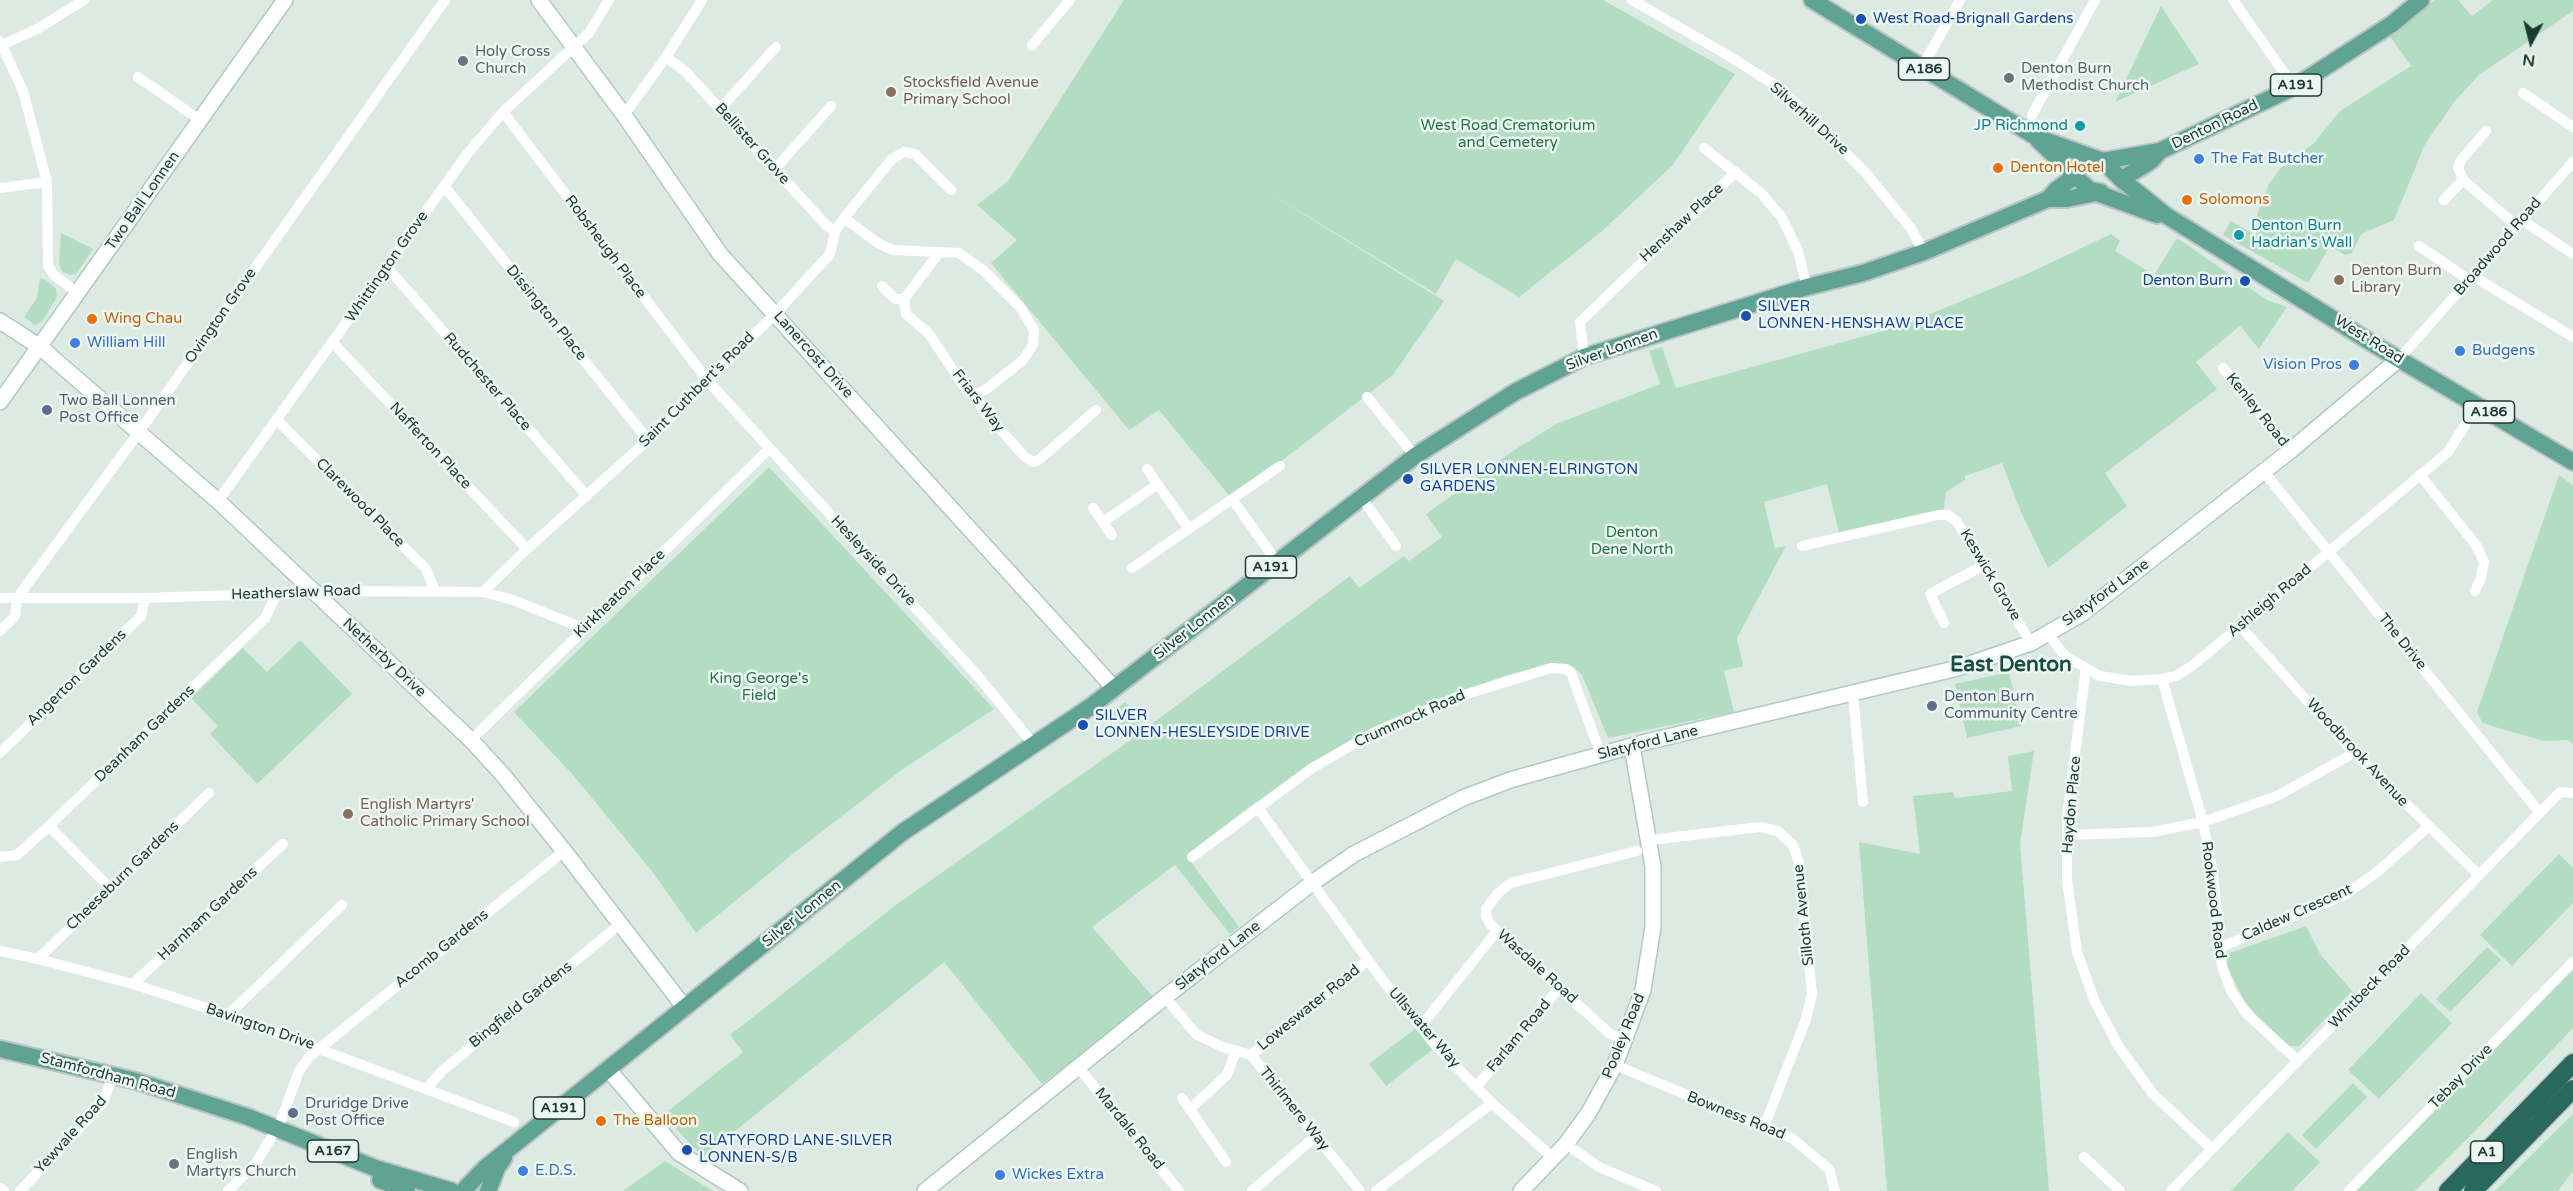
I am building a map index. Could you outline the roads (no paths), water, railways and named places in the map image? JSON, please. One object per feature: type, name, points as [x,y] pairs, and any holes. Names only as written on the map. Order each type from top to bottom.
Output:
[{"type":"highway","points":[[2533,1117],[2573,1052]]},
{"type":"highway","name":"A1","points":[[2473,1191],[2573,1063]]},
{"type":"highway","name":"A1","points":[[2448,1191],[2533,1117],[2573,1089]]},
{"type":"highway","points":[[2533,1117],[2573,1096]]},
{"type":"main road","name":"Denton Road","points":[[2103,160],[2138,160],[2294,87],[2392,24],[2421,0]]},
{"type":"main road","name":"A186","points":[[1815,1],[2036,137],[2059,153],[2075,176],[2090,190],[2097,193]]},
{"type":"main road","name":"A186","points":[[2059,153],[2103,160],[2122,180]]},
{"type":"main road","points":[[2059,153],[2138,160],[2137,200],[2057,196],[2059,153]]},
{"type":"main road","name":"A191","points":[[2075,176],[2092,164],[2103,160]]},
{"type":"main road","name":"Denton Road","points":[[2122,180],[2138,160]]},
{"type":"main road","name":"Silver Lonnen","points":[[2057,196],[2075,176]]},
{"type":"main road","name":"A191","points":[[2097,193],[2110,189],[2122,180]]},
{"type":"main road","name":"West Road","points":[[2122,180],[2137,200]]},
{"type":"main road","name":"Silver Lonnen","points":[[463,1191],[485,1168],[903,832],[1034,745],[1114,688],[1415,456],[1515,392],[1584,357],[1807,287],[1863,273],[1924,252],[2057,196],[2097,193]]},
{"type":"main road","name":"West Road","points":[[2097,193],[2137,200],[2167,216],[2399,359],[2573,462]]},
{"type":"main road","name":"Stamfordham Road","points":[[0,1049],[113,1074],[214,1108],[242,1125],[375,1168],[463,1191]]},
{"type":"main road","name":"Stamfordham Road","points":[[274,1134],[407,1191]]},
{"type":"main road","name":"Silver Lonnen","points":[[488,1191],[497,1168],[512,1147]]},
{"type":"street","points":[[78,293],[54,275],[48,266],[47,182],[23,91],[1,43],[39,28],[84,0]]},
{"type":"street","name":"Two Ball Lonnen","points":[[0,402],[285,0]]},
{"type":"street","name":"Ovington Grove","points":[[0,631],[15,616],[17,598],[139,432],[445,0]]},
{"type":"street","name":"Lanercost Drive","points":[[539,0],[624,115],[720,254],[1114,688]]},
{"type":"street","name":"Whittington Grove","points":[[218,501],[468,153],[503,112],[589,33],[609,0]]},
{"type":"street","points":[[624,115],[666,57],[702,0]]},
{"type":"street","points":[[1032,45],[1070,0]]},
{"type":"street","name":"Silverhill Drive","points":[[1632,0],[1779,88],[1865,172],[1910,227],[1924,252]]},
{"type":"street","points":[[1922,67],[1960,0]]},
{"type":"street","points":[[2032,116],[2095,0]]},
{"type":"street","points":[[2233,0],[2294,87]]},
{"type":"street","points":[[720,109],[776,47]]},
{"type":"street","name":"Bellister Grove","points":[[666,57],[686,72],[826,225],[836,231]]},
{"type":"street","points":[[138,77],[200,120]]},
{"type":"street","points":[[2523,93],[2573,127]]},
{"type":"street","points":[[775,169],[831,106]]},
{"type":"street","name":"Robsheugh Place","points":[[503,112],[708,381]]},
{"type":"street","points":[[2486,131],[2461,160],[2458,167],[2463,180],[2519,223],[2573,254]]},
{"type":"street","points":[[1704,148],[1736,172]]},
{"type":"street","name":"Saint Cuthbert's Road","points":[[483,592],[526,549],[648,440],[775,314],[830,254],[836,231],[844,218],[892,159],[904,152],[915,154],[951,190]]},
{"type":"street","name":"Broadwood Road","points":[[2399,359],[2572,165]]},
{"type":"street","name":"Henshaw Place","points":[[1584,357],[1580,322],[1736,172],[1761,193],[1782,218],[1798,251],[1807,287]]},
{"type":"street","points":[[2444,200],[2463,180]]},
{"type":"street","points":[[0,188],[47,182]]},
{"type":"street","name":"Dissington Place","points":[[444,186],[648,440]]},
{"type":"street","points":[[844,218],[879,244],[893,250],[958,252],[983,270],[1005,291],[1028,319],[1034,330],[1033,345],[1022,361],[985,390],[976,394]]},
{"type":"street","points":[[2419,246],[2573,337]]},
{"type":"street","points":[[904,300],[939,253]]},
{"type":"street","name":"Rudchester Place","points":[[387,267],[586,496]]},
{"type":"street","name":"Friars Way","points":[[882,286],[895,299],[904,300],[906,314],[928,334],[965,388],[976,394],[982,409],[1025,457],[1034,462],[1040,459],[1096,410]]},
{"type":"street","name":"Netherby Drive","points":[[0,321],[40,347],[218,501],[471,740],[503,775],[564,851],[685,1008]]},
{"type":"street","name":"Nafferton Place","points":[[333,343],[526,549]]},
{"type":"street","name":"Slatyford Lane","points":[[925,1191],[1165,997],[1311,883],[1354,854],[1463,798],[1510,780],[1632,746],[1958,668],[2031,643],[2083,613],[2264,472],[2399,359]]},
{"type":"street","name":"Kenley Road","points":[[2223,368],[2290,451]]},
{"type":"street","name":"Hesleyside Drive","points":[[708,381],[977,675],[1034,745]]},
{"type":"street","points":[[1367,397],[1415,456]]},
{"type":"street","name":"Clarewood Place","points":[[277,420],[426,568],[435,591]]},
{"type":"street","name":"Ashleigh Road","points":[[2048,634],[2065,656],[2100,676],[2132,681],[2162,680],[2176,676],[2192,666],[2448,452],[2465,424]]},
{"type":"street","name":"Kirkheaton Place","points":[[471,740],[769,449]]},
{"type":"street","points":[[1132,568],[1280,466]]},
{"type":"street","points":[[1148,469],[1189,529]]},
{"type":"street","name":"The Drive","points":[[2264,472],[2540,813]]},
{"type":"street","points":[[2420,475],[2480,553],[2484,562],[2481,578],[2475,591]]},
{"type":"street","points":[[1103,522],[1158,484]]},
{"type":"street","points":[[1361,497],[1396,546]]},
{"type":"street","points":[[1232,499],[1277,562]]},
{"type":"street","points":[[1093,508],[1112,535]]},
{"type":"street","name":"Keswick Grove","points":[[1802,546],[1938,515],[1948,515],[1958,522],[2031,643]]},
{"type":"street","points":[[1944,624],[1930,594],[1984,565]]},
{"type":"street","name":"Heatherslaw Road","points":[[0,598],[145,598],[313,592],[483,592],[513,600],[585,629]]},
{"type":"street","name":"Deanham Gardens","points":[[0,856],[17,855],[49,826],[266,618],[277,594]]},
{"type":"street","name":"Angerton Gardens","points":[[0,753],[141,616],[145,598]]},
{"type":"street","name":"Woodbrook Avenue","points":[[2240,626],[2354,753],[2479,875]]},
{"type":"street","name":"Crummock Road","points":[[1192,857],[1312,768],[1375,732],[1454,698],[1551,668],[1566,669],[1571,673],[1600,755]]},
{"type":"street","name":"Haydon Place","points":[[2086,668],[2067,816],[2067,880],[2077,952],[2095,1002],[2119,1047],[2153,1094],[2212,1149]]},
{"type":"street","name":"Rookwood Road","points":[[2162,680],[2203,822],[2213,874],[2222,966],[2231,991],[2246,1013],[2298,1061]]},
{"type":"street","points":[[1853,694],[1863,802]]},
{"type":"street","name":"Pooley Road","points":[[1521,1191],[1554,1159],[1588,1114],[1616,1065],[1643,990],[1653,927],[1654,886],[1650,840],[1632,746]]},
{"type":"street","points":[[2067,835],[2152,832],[2203,822],[2277,796],[2354,753]]},
{"type":"street","name":"Whitbeck Road","points":[[2170,1191],[2560,792],[2573,793]]},
{"type":"street","name":"Cheeseburn Gardens","points":[[38,959],[209,793]]},
{"type":"street","name":"Ullswater Way","points":[[1258,808],[1368,960],[1438,1048],[1554,1159]]},
{"type":"street","points":[[49,826],[110,888]]},
{"type":"street","name":"Silloth Avenue","points":[[1650,840],[1760,826],[1778,831],[1793,845],[1799,863],[1812,994],[1806,1019],[1764,1127]]},
{"type":"street","name":"Caldew Crescent","points":[[2219,948],[2345,895],[2377,872],[2428,827]]},
{"type":"street","name":"Harnham Gardens","points":[[134,984],[284,844]]},
{"type":"street","name":"Acomb Gardens","points":[[229,1191],[256,1163],[274,1134],[299,1071],[319,1047],[564,851]]},
{"type":"street","name":"Wasdale Road","points":[[1626,1038],[1611,1034],[1497,931],[1490,924],[1486,916],[1486,909],[1498,893],[1511,883],[1637,851]]},
{"type":"street","points":[[228,1015],[342,905]]},
{"type":"street","name":"Bingfield Gardens","points":[[426,1089],[442,1071],[619,925]]},
{"type":"street","points":[[1421,1026],[1497,931]]},
{"type":"street","name":"Bavington Drive","points":[[0,951],[134,984],[228,1015],[319,1047],[514,1122]]},
{"type":"street","name":"Loweswater Road","points":[[1251,1055],[1368,960]]},
{"type":"street","name":"Tebay Drive","points":[[2349,1191],[2573,962]]},
{"type":"street","name":"Farlam Road","points":[[1477,1086],[1560,987]]},
{"type":"street","name":"Thirlmere Way","points":[[1165,997],[1197,1035],[1208,1041],[1251,1055],[1360,1191]]},
{"type":"street","points":[[1190,1109],[1227,1075],[1236,1051]]},
{"type":"street","name":"Bowness Road","points":[[1616,1065],[1793,1139],[1829,1169],[1835,1191]]},
{"type":"street","points":[[608,1068],[679,1154],[740,1191]]},
{"type":"street","name":"Mardale Road","points":[[1079,1068],[1179,1191]]},
{"type":"street","name":"Yewvale Road","points":[[20,1191],[103,1104],[113,1074]]},
{"type":"street","points":[[1182,1098],[1226,1162]]},
{"type":"street","points":[[1376,1191],[1492,1102]]},
{"type":"street","points":[[1252,1191],[1316,1136]]},
{"type":"street","points":[[1566,1144],[1599,1167],[1656,1191]]},
{"type":"street","points":[[2084,1157],[2120,1191]]},
{"type":"street","points":[[0,1188],[4,1191]]},
{"type":"place","name":"West Road-Brignall Gardens","points":[[1861,19]]},
{"type":"place","name":"Holy Cross Church","points":[[463,61]]},
{"type":"place","name":"Denton Burn Methodist Church","points":[[2009,78]]},
{"type":"place","name":"Stocksfield Avenue Primary School","points":[[891,92]]},
{"type":"place","name":"JP Richmond","points":[[2080,126]]},
{"type":"place","name":"The Fat Butcher","points":[[2199,159]]},
{"type":"place","name":"Denton Hotel","points":[[1998,168]]},
{"type":"place","name":"Solomons","points":[[2187,200]]},
{"type":"place","name":"Denton Burn Hadrian's Wall","points":[[2239,235]]},
{"type":"place","name":"Denton Burn Library","points":[[2339,280]]},
{"type":"place","name":"Denton Burn","points":[[2245,281]]},
{"type":"place","name":"SILVER LONNEN-HENSHAW PLACE","points":[[1746,316]]},
{"type":"place","name":"Wing Chau","points":[[92,319]]},
{"type":"place","name":"William Hill","points":[[75,343]]},
{"type":"place","name":"Budgens","points":[[2460,351]]},
{"type":"place","name":"Vision Pros","points":[[2354,365]]},
{"type":"place","name":"Two Ball Lonnen Post Office","points":[[47,410]]},
{"type":"place","name":"SILVER LONNEN-ELRINGTON GARDENS","points":[[1408,479]]},
{"type":"place","name":"Denton Burn Community Centre","points":[[1932,706]]},
{"type":"place","name":"SILVER LONNEN-HESLEYSIDE DRIVE","points":[[1083,725]]},
{"type":"place","name":"English Martyrs' Catholic Primary School","points":[[348,814]]},
{"type":"place","name":"Druridge Drive Post Office","points":[[293,1113]]},
{"type":"place","name":"The Balloon","points":[[601,1121]]},
{"type":"place","name":"SLATYFORD LANE-SILVER LONNEN-S/B","points":[[687,1150]]},
{"type":"place","name":"English Martyrs Church","points":[[174,1164]]},
{"type":"place","name":"E.D.S.","points":[[523,1171]]},
{"type":"place","name":"Wickes Extra","points":[[1000,1175]]},
{"type":"district","name":"East Denton","points":[[2011,665]]},
{"type":"park label","name":"West Road Crematorium and Cemetery","points":[[1508,134]]},
{"type":"park label","name":"Denton Dene North","points":[[1632,542]]},
{"type":"park label","name":"King George's Field","points":[[759,688]]}]
